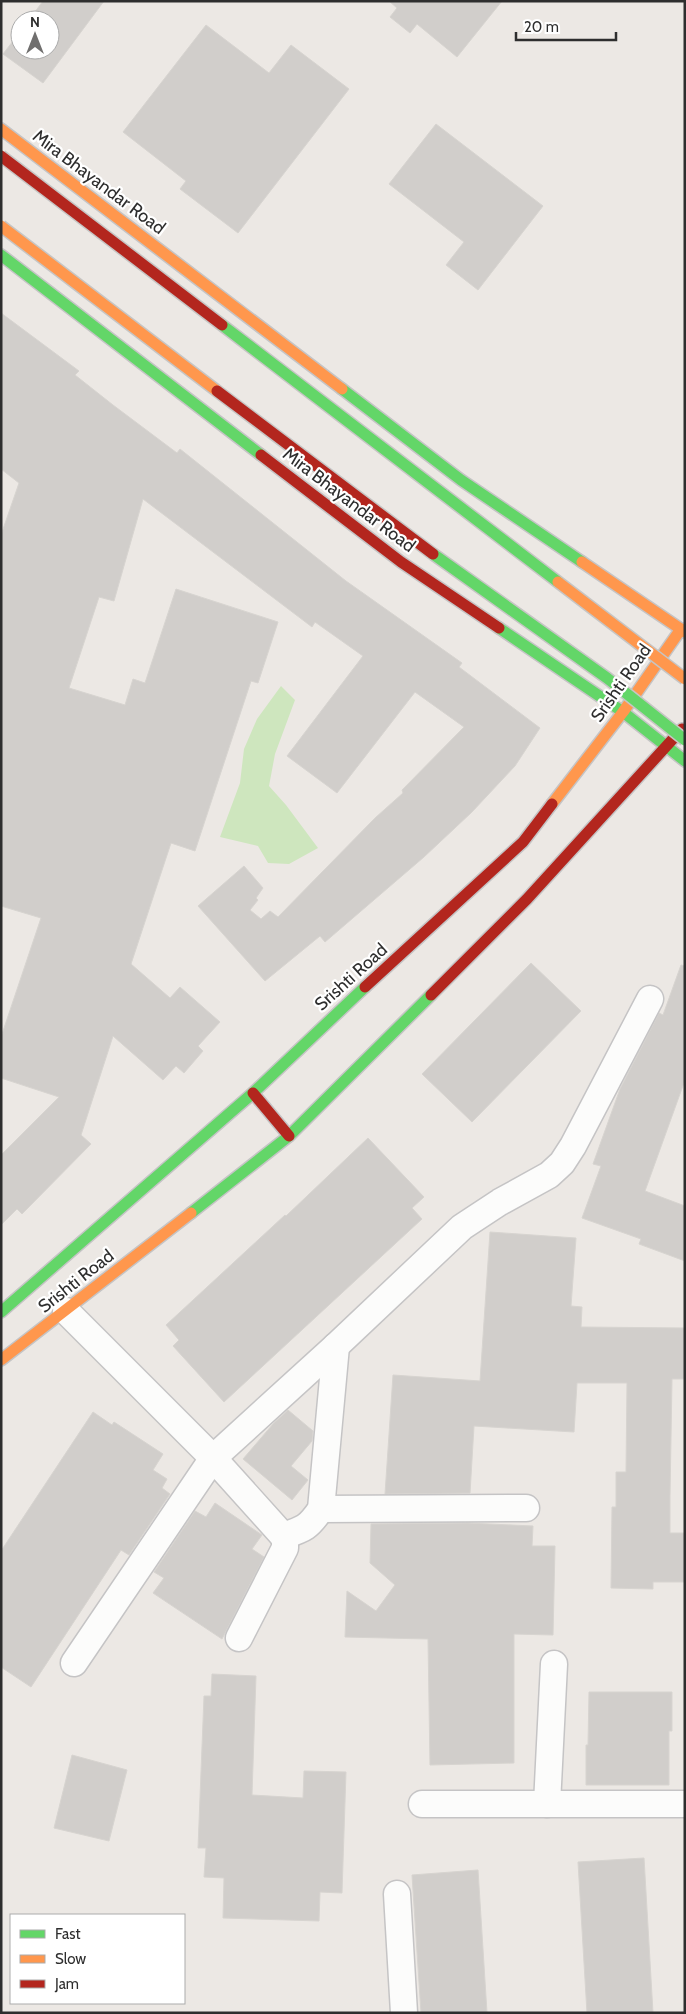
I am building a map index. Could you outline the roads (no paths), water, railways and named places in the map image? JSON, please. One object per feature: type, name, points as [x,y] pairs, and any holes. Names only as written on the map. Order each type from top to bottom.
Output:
[{"type":"main road","name":"Mira Bhayandar Road","points":[[1,129],[461,480],[683,630]]},
{"type":"main road","points":[[1,156],[685,679]]},
{"type":"main road","points":[[1,226],[391,524],[606,678],[685,740]]},
{"type":"main road","name":"Mira Bhayandar Road","points":[[1,255],[401,562],[623,712],[685,761]]},
{"type":"main road","name":"Srishti Road","points":[[1,1312],[253,1093],[315,1033],[523,842],[623,712],[683,630]]},
{"type":"main road","name":"Srishti Road","points":[[1,1360],[289,1136],[528,899],[685,726]]},
{"type":"main road","points":[[253,1093],[289,1136]]},
{"type":"street","points":[[74,1663],[213,1458],[336,1346],[462,1227],[487,1210],[549,1175],[562,1163],[573,1146],[650,999]]},
{"type":"street","points":[[66,1311],[213,1458],[283,1536],[285,1548],[238,1638]]},
{"type":"street","points":[[283,1536],[311,1524],[321,1509],[336,1346]]},
{"type":"street","points":[[321,1509],[526,1508]]},
{"type":"street","points":[[547,1804],[554,1664]]},
{"type":"street","points":[[422,1804],[547,1804],[684,1808]]},
{"type":"street","points":[[397,1894],[404,2013]]}]
